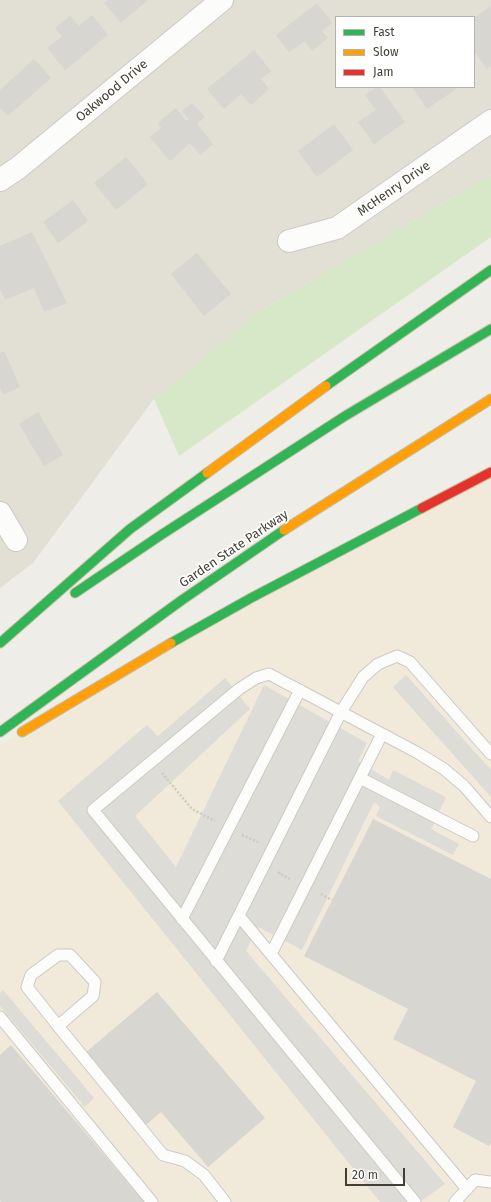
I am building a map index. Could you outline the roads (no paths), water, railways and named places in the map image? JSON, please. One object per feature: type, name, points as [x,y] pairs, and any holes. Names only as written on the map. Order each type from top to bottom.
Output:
[{"type":"highway","points":[[0,643],[130,528],[346,371],[491,270]]},
{"type":"highway","points":[[70,596],[344,416],[491,329]]},
{"type":"highway","name":"Garden State Parkway","points":[[0,732],[169,609],[272,538],[367,476],[491,399]]},
{"type":"highway","points":[[14,736],[183,636],[251,598],[491,472]]},
{"type":"highway","points":[[0,646],[58,605]]},
{"type":"street","name":"Oakwood Drive","points":[[0,180],[18,168],[222,0]]},
{"type":"street","name":"McHenry Drive","points":[[289,241],[337,228],[491,121]]},
{"type":"street","points":[[0,513],[16,540]]},
{"type":"lane","points":[[216,961],[341,712],[363,677],[378,664],[397,656],[410,662],[491,754]]},
{"type":"lane","points":[[415,1202],[92,810],[239,689],[256,678],[269,674],[444,769],[464,786],[491,817]]},
{"type":"lane","points":[[182,918],[300,690]]},
{"type":"lane","points":[[270,954],[382,734]]},
{"type":"lane","points":[[360,778],[473,836]]},
{"type":"lane","points":[[239,916],[467,1189]]},
{"type":"lane","points":[[58,1026],[93,996],[96,982],[70,955],[58,955],[36,971],[31,975],[27,987],[58,1026],[163,1155],[185,1161],[204,1175],[225,1202]]},
{"type":"lane","points":[[0,1017],[152,1202]]},
{"type":"lane","points":[[455,1202],[475,1180],[491,1182]]}]
